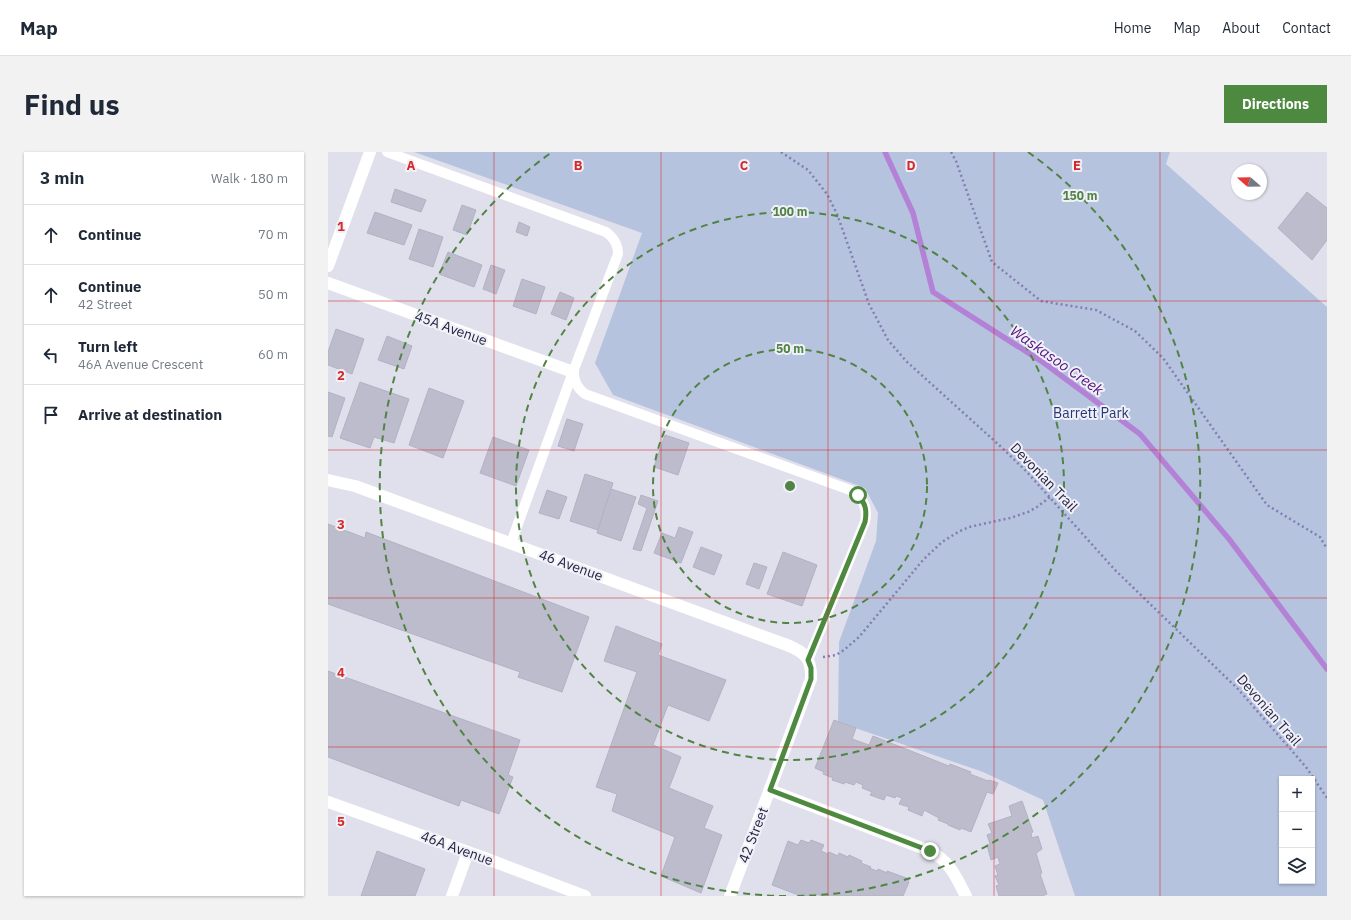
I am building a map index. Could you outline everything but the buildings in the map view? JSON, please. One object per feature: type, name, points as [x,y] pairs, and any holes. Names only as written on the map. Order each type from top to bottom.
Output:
[{"type":"street","points":[[328,266],[370,152]]},
{"type":"street","name":"45A Avenue","points":[[328,283],[573,372]]},
{"type":"street","name":"46 Avenue","points":[[328,480],[355,486],[788,645],[802,652],[808,660]]},
{"type":"street","name":"42 Street","points":[[730,896],[811,679],[811,668],[808,660]]},
{"type":"street","points":[[770,790],[940,856],[957,878],[966,896]]},
{"type":"street","name":"46A Avenue","points":[[328,802],[585,896]]},
{"type":"street","points":[[452,896],[468,852]]},
{"type":"lane","points":[[387,152],[606,232],[612,237],[618,248],[618,254],[573,372],[511,543]]},
{"type":"lane","points":[[573,372],[575,384],[585,394],[850,490],[858,495],[865,504],[865,522],[808,660]]},
{"type":"path","name":"Devonian Trail","points":[[781,152],[808,170],[822,186],[830,199],[837,214],[869,304],[888,340],[906,361],[999,445],[1050,497],[1115,570],[1238,689],[1306,767],[1327,798]]},
{"type":"path","points":[[952,152],[992,262],[1042,301],[1096,310],[1135,331],[1163,358],[1267,505],[1320,537],[1327,549]]},
{"type":"path","points":[[808,660],[836,655],[851,644],[859,637],[923,560],[950,536],[969,527],[1010,518],[1028,512],[1050,497]]},
{"type":"green space","name":"Barrett Park","points":[[414,152],[1170,152],[1166,164],[1327,307],[1327,896],[1075,896],[1043,800],[983,772],[838,722],[839,642],[876,541],[878,513],[865,488],[613,395],[595,363],[642,233]]},
{"type":"waterway","name":"Waskasoo Creek","points":[[885,152],[913,213],[933,292],[1044,363],[1140,434],[1229,539],[1327,669]]},
{"type":"route","points":[[858,495],[865,504],[865,522],[808,660],[811,668],[811,679],[770,790],[930,851]]}]
